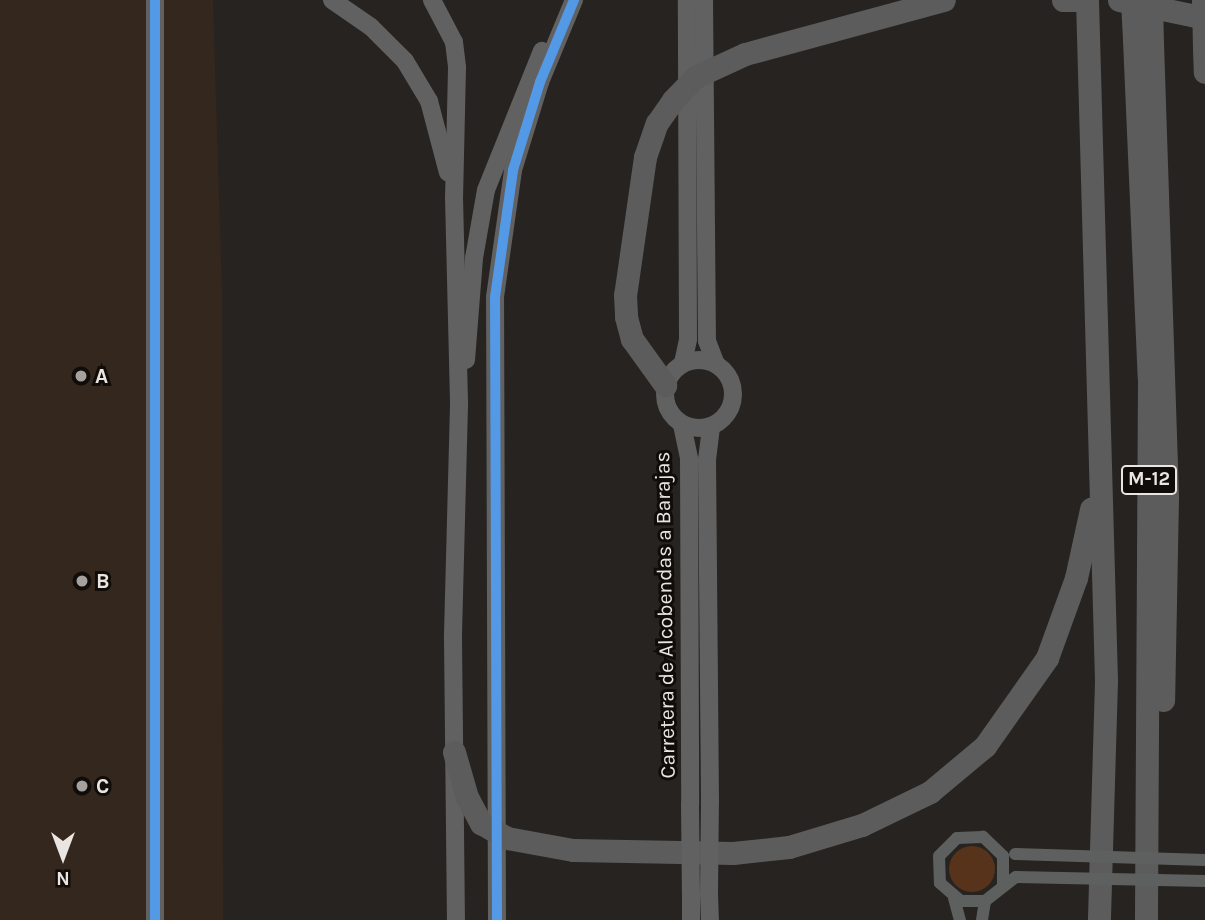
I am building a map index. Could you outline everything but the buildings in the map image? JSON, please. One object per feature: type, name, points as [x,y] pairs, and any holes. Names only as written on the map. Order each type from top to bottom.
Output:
[{"type":"highway","points":[[665,385],[632,339],[626,317],[625,295],[645,157],[657,123],[695,77],[745,54],[944,0]]},
{"type":"highway","points":[[1063,0],[1085,0]]},
{"type":"highway","name":"M-12","points":[[1085,0],[1095,408],[1106,681],[1099,920]]},
{"type":"highway","points":[[1119,0],[1205,18]]},
{"type":"highway","name":"M-12","points":[[1132,0],[1143,42],[1149,378],[1146,920]]},
{"type":"highway","points":[[1151,0],[1143,42],[1167,537],[1156,920]]},
{"type":"highway","points":[[1203,0],[1205,72]]},
{"type":"highway","points":[[454,752],[467,797],[481,823],[507,838],[573,850],[733,853],[789,847],[862,825],[930,792],[985,746],[1047,658],[1076,578],[1091,511],[1095,408]]},
{"type":"street","points":[[155,0],[155,920]]},
{"type":"street","points":[[157,22],[169,0]]},
{"type":"street","points":[[332,0],[371,27],[418,81],[429,101],[454,197]]},
{"type":"street","points":[[432,0],[454,42],[457,68],[454,197],[458,405],[454,752],[457,920]]},
{"type":"street","points":[[458,405],[469,342],[474,257],[486,190],[528,77],[567,0]]},
{"type":"street","points":[[497,920],[495,297],[513,170],[540,82],[574,0]]},
{"type":"street","points":[[687,0],[688,339],[683,363],[665,385],[666,408],[682,425],[711,426],[726,415],[733,397],[729,378],[716,364],[707,341],[704,0]]},
{"type":"street","points":[[683,363],[699,359],[716,364]]},
{"type":"street","name":"Carretera de Alcobendas a Barajas","points":[[682,425],[689,459],[690,805],[700,894]]},
{"type":"street","name":"Carretera de Alcobendas a Barajas","points":[[700,894],[709,801],[707,460],[711,426]]},
{"type":"street","points":[[1205,860],[1015,854],[1000,850],[976,835],[948,843],[936,870],[940,883],[954,898],[968,903],[985,901],[1016,877],[1205,881]]},
{"type":"street","points":[[1000,850],[1006,868],[1003,885]]},
{"type":"street","points":[[691,920],[700,894]]},
{"type":"street","points":[[700,894],[709,920]]},
{"type":"street","points":[[954,898],[960,920]]},
{"type":"street","points":[[982,920],[985,901]]},
{"type":"shaded area","points":[[0,0],[213,0],[222,291],[223,920],[0,920]]},
{"type":"shaded area","points":[[972,846],[988,853],[995,869],[988,885],[972,892],[956,885],[949,869],[956,853]]},
{"type":"cycle path","points":[[155,0],[155,920]]},
{"type":"cycle path","points":[[497,920],[495,297],[513,170],[540,82],[574,0]]},
{"type":"place","name":"A","points":[[81,376]]},
{"type":"place","name":"B","points":[[82,581]]},
{"type":"place","name":"C","points":[[82,786]]}]
